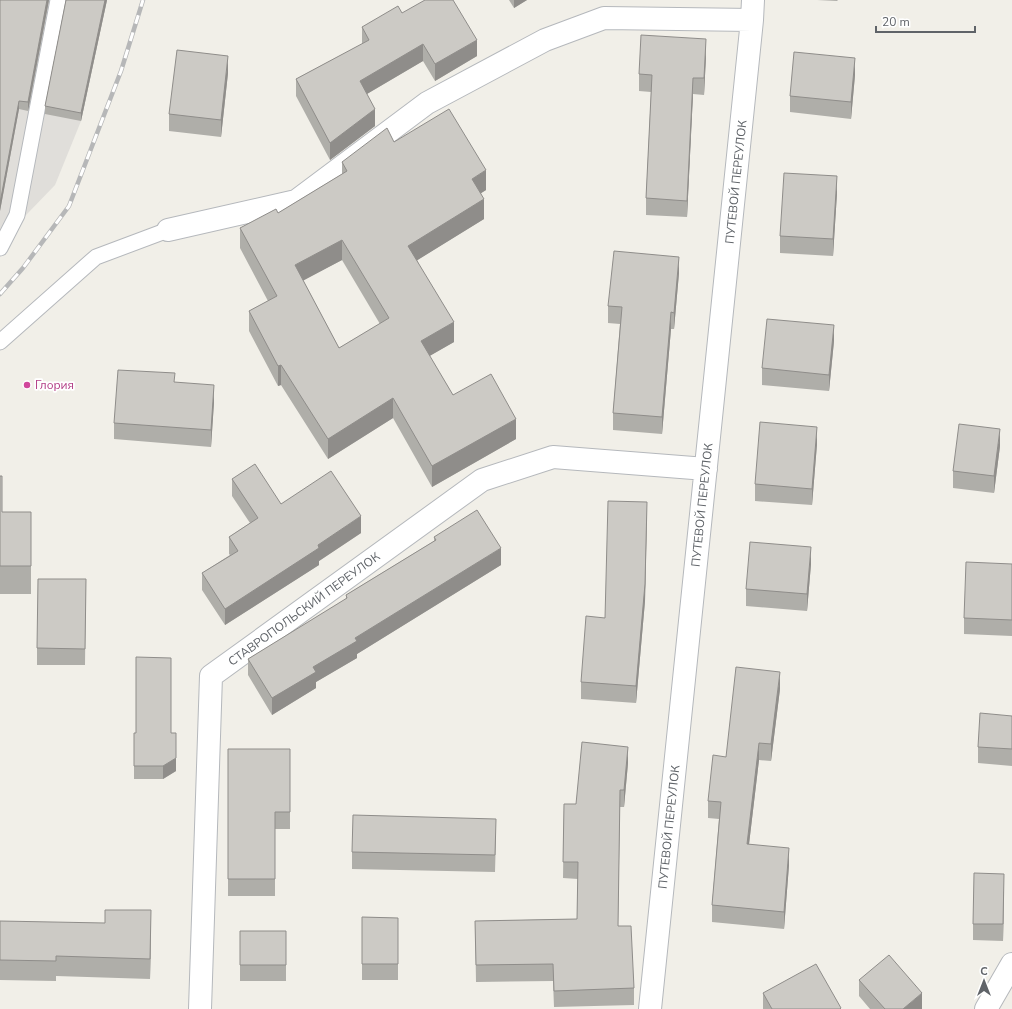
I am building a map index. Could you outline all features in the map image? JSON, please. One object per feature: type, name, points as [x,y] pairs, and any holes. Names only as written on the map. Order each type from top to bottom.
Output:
[{"type":"street","points":[[168,230],[296,201],[427,103],[545,40],[604,18],[753,10]]},
{"type":"street","name":"ПУТЕВОЙ ПЕРЕУЛОК","points":[[650,1009],[753,10]]},
{"type":"street","name":"СТАВРОПОЛЬСКИЙ ПЕРЕУЛОК","points":[[200,1009],[211,676],[482,480],[553,457],[706,469]]},
{"type":"street","points":[[986,1009],[1012,964]]},
{"type":"lane","points":[[0,248],[17,215],[58,0]]},
{"type":"lane","points":[[0,342],[96,257],[168,230]]},
{"type":"shaded area","points":[[0,0],[107,0],[81,121],[55,185],[0,242]]},
{"type":"building","points":[[0,0],[47,0],[28,102],[19,101],[0,203]]},
{"type":"building","points":[[66,0],[105,0],[81,113],[45,106]]},
{"type":"building","points":[[425,0],[453,0],[477,40],[435,64],[423,44],[360,81],[375,109],[330,143],[296,79],[369,40],[362,27],[398,6],[402,13]]},
{"type":"building","points":[[641,35],[706,39],[704,78],[693,78],[687,201],[646,198],[652,75],[639,74]]},
{"type":"building","points":[[177,50],[228,56],[221,120],[169,114]]},
{"type":"building","points":[[794,52],[855,58],[851,102],[790,96]]},
{"type":"building","points":[[449,109],[486,170],[472,179],[484,199],[408,246],[454,322],[421,341],[453,395],[491,374],[516,419],[432,466],[393,398],[328,439],[281,365],[278,366],[249,311],[277,296],[240,228],[276,209],[278,213],[347,171],[342,162],[387,128],[394,142]],"holes":[[[342,240],[389,318],[339,348],[295,265]]]},
{"type":"building","points":[[784,173],[837,176],[833,239],[780,236]]},
{"type":"building","points":[[614,251],[679,257],[674,313],[671,312],[662,417],[613,413],[622,307],[608,306]]},
{"type":"building","points":[[767,319],[834,325],[829,375],[762,368]]},
{"type":"building","points":[[118,370],[175,373],[174,382],[214,385],[211,430],[114,423]]},
{"type":"building","points":[[760,422],[817,427],[812,489],[755,484]]},
{"type":"building","points":[[959,424],[1000,429],[994,476],[953,471]]},
{"type":"building","points":[[255,464],[281,504],[331,471],[361,516],[318,545],[319,548],[225,609],[202,573],[238,551],[229,537],[258,518],[232,479]]},
{"type":"building","points":[[0,476],[2,476],[2,512],[31,512],[31,566],[0,566]]},
{"type":"building","points":[[608,501],[647,502],[645,584],[636,686],[581,682],[586,616],[605,618]]},
{"type":"building","points":[[477,510],[501,548],[355,638],[357,641],[313,667],[316,672],[272,698],[248,659],[347,598],[346,595],[436,540],[434,537]]},
{"type":"building","points":[[750,542],[811,547],[807,594],[746,589]]},
{"type":"building","points":[[966,562],[1012,564],[1012,620],[964,618]]},
{"type":"building","points":[[38,579],[86,579],[85,649],[37,648]]},
{"type":"building","points":[[136,657],[171,658],[171,733],[176,733],[176,758],[163,766],[134,766],[134,733],[136,733]]},
{"type":"building","points":[[736,667],[780,672],[771,744],[759,743],[747,844],[789,848],[784,912],[712,905],[721,802],[708,801],[713,755],[726,757]]},
{"type":"building","points":[[980,713],[1012,716],[1012,749],[978,747]]},
{"type":"building","points":[[582,742],[628,747],[624,790],[620,790],[618,926],[631,926],[634,988],[554,991],[553,964],[476,965],[475,921],[577,919],[578,862],[563,862],[564,804],[576,804]]},
{"type":"building","points":[[228,749],[290,749],[290,812],[275,812],[275,879],[228,879]]},
{"type":"building","points":[[353,815],[496,819],[495,855],[352,852]]},
{"type":"building","points":[[974,873],[1004,874],[1003,924],[973,924]]},
{"type":"building","points":[[105,910],[151,910],[150,959],[56,956],[56,961],[0,960],[0,921],[105,923]]},
{"type":"building","points":[[362,917],[398,918],[398,964],[362,964]]},
{"type":"building","points":[[240,931],[286,931],[286,965],[240,965]]},
{"type":"building","points":[[889,955],[922,993],[903,1009],[885,1009],[859,980]]},
{"type":"building","points":[[816,964],[841,1008],[772,1009],[763,993]]},
{"type":"railway","points":[[0,294],[23,268],[69,206],[121,71],[143,0]]},
{"type":"place","name":"Глория","points":[[27,385]]}]
